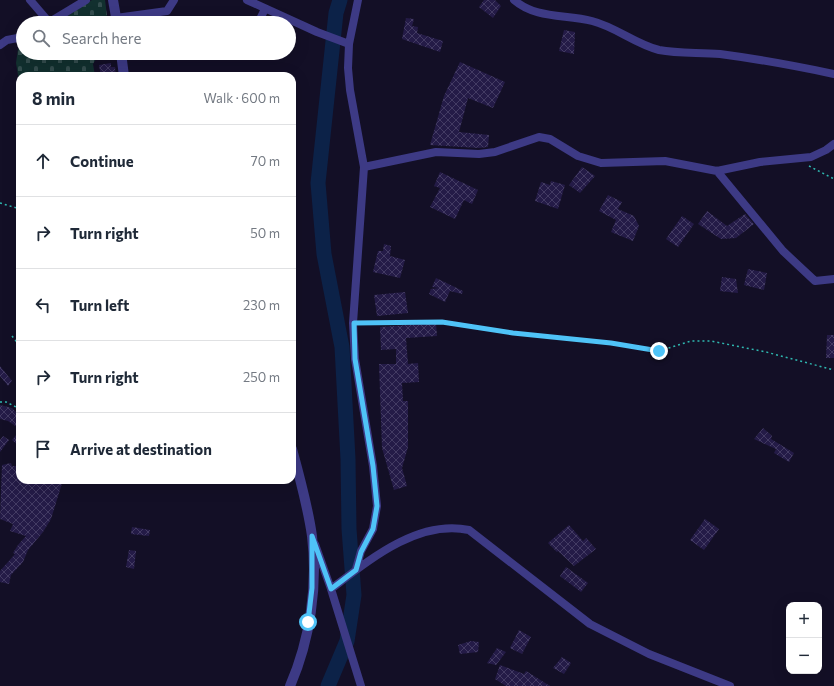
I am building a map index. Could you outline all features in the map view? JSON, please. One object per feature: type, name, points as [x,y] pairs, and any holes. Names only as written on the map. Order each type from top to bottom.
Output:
[{"type":"street","points":[[30,0],[43,16]]},
{"type":"street","points":[[60,16],[86,0]]},
{"type":"street","points":[[113,0],[115,16]]},
{"type":"street","points":[[139,16],[167,11],[174,0]]},
{"type":"street","points":[[247,0],[281,16]]},
{"type":"street","points":[[356,570],[361,552],[373,529],[377,506],[373,466],[355,359],[354,323],[364,167],[349,84],[348,44],[358,0]]},
{"type":"street","points":[[514,0],[534,12],[583,19],[602,24],[639,43],[660,50],[720,54],[834,74]]},
{"type":"street","points":[[262,16],[265,9]]},
{"type":"street","points":[[296,23],[348,44]]},
{"type":"street","points":[[0,45],[7,40],[16,38]]},
{"type":"street","points":[[122,60],[123,72]]},
{"type":"street","points":[[364,167],[436,152],[479,154],[495,152],[539,137],[550,139],[578,156],[597,163],[609,164],[665,161],[717,171],[760,162],[794,160],[819,154],[834,144]]},
{"type":"street","points":[[717,171],[783,251],[815,281],[834,279]]},
{"type":"street","points":[[296,465],[312,536],[331,589],[361,686]]},
{"type":"street","points":[[331,589],[387,549],[415,536],[445,528],[469,530],[590,624],[649,654],[730,686]]},
{"type":"street","points":[[290,686],[303,651],[311,607],[312,536]]},
{"type":"path","points":[[794,160],[834,178]]},
{"type":"path","points":[[0,203],[16,208]]},
{"type":"path","points":[[354,323],[442,322],[513,333],[611,343],[659,351],[690,341],[711,341],[766,352],[834,370]]},
{"type":"path","points":[[12,336],[16,341]]},
{"type":"path","points":[[0,402],[6,402],[16,407]]},
{"type":"green space","points":[[92,0],[105,0],[107,16],[68,16]]},
{"type":"green space","points":[[16,60],[95,60],[93,64],[94,72],[18,72]]},
{"type":"building","points":[[484,0],[495,0],[501,6],[493,18],[479,7]]},
{"type":"building","points":[[406,18],[414,19],[412,26],[418,27],[417,33],[443,41],[440,52],[402,39]]},
{"type":"building","points":[[564,30],[575,32],[574,54],[559,51]]},
{"type":"building","points":[[460,62],[505,82],[493,108],[468,98],[459,132],[489,135],[488,147],[479,148],[430,145],[444,96]]},
{"type":"building","points":[[111,63],[111,67],[115,67],[116,72],[100,72],[99,65]]},
{"type":"building","points":[[582,167],[595,176],[580,193],[569,185]]},
{"type":"building","points":[[440,172],[478,190],[472,204],[464,200],[455,219],[430,207],[440,188],[434,186]]},
{"type":"building","points":[[551,181],[565,185],[558,209],[535,201],[541,182],[550,185]]},
{"type":"building","points":[[608,195],[622,202],[618,209],[634,216],[639,226],[633,241],[611,232],[616,220],[599,211]]},
{"type":"building","points":[[707,211],[727,226],[745,214],[754,224],[736,238],[721,239],[698,224]]},
{"type":"building","points":[[682,216],[694,224],[678,247],[666,239]]},
{"type":"building","points":[[384,244],[391,246],[390,256],[405,260],[400,278],[373,272],[378,251],[383,251]]},
{"type":"building","points":[[748,269],[767,273],[764,290],[744,285]]},
{"type":"building","points":[[722,277],[736,279],[738,293],[720,291]]},
{"type":"building","points":[[436,278],[463,291],[462,294],[450,291],[445,302],[429,294],[431,289],[439,288],[432,287]]},
{"type":"building","points":[[405,292],[408,313],[377,316],[374,295]]},
{"type":"building","points":[[436,323],[437,336],[406,338],[408,364],[418,363],[419,382],[402,383],[403,401],[408,401],[408,447],[402,468],[407,486],[394,490],[382,448],[379,364],[396,364],[396,349],[381,350],[380,327]]},
{"type":"building","points":[[827,335],[834,335],[834,358],[826,358]]},
{"type":"building","points":[[0,366],[12,381],[8,386],[0,376]]},
{"type":"building","points":[[0,405],[12,408],[16,412],[16,426],[8,421],[0,419]]},
{"type":"building","points":[[763,428],[772,436],[771,439],[794,453],[789,462],[774,453],[776,449],[754,439]]},
{"type":"building","points":[[16,435],[16,444],[12,440]]},
{"type":"building","points":[[3,436],[9,440],[0,452],[0,440]]},
{"type":"building","points":[[11,463],[12,466],[16,466],[16,484],[62,484],[51,519],[43,532],[28,550],[23,562],[11,575],[9,584],[0,582],[0,571],[15,554],[13,553],[26,536],[10,531],[13,524],[0,519],[2,465]]},
{"type":"building","points":[[705,519],[719,529],[704,550],[690,540]]},
{"type":"building","points":[[569,525],[583,541],[586,538],[596,549],[574,566],[548,543]]},
{"type":"building","points":[[132,527],[150,530],[149,536],[131,534]]},
{"type":"building","points":[[129,550],[136,551],[134,569],[126,567]]},
{"type":"building","points":[[566,567],[588,583],[581,592],[560,576]]},
{"type":"building","points":[[519,630],[531,637],[522,654],[510,648]]},
{"type":"building","points":[[471,641],[479,642],[478,652],[460,654],[458,645]]},
{"type":"building","points":[[497,648],[506,652],[496,665],[487,663]]},
{"type":"building","points":[[562,657],[571,663],[564,674],[553,668]]},
{"type":"building","points":[[500,665],[524,674],[526,671],[550,686],[506,686],[495,679]]},
{"type":"waterway","points":[[328,686],[347,641],[354,595],[349,529],[348,459],[342,347],[324,254],[318,183],[336,13],[340,0]]},
{"type":"route","points":[[308,622],[311,607],[312,588],[312,536],[331,589],[356,570],[361,552],[373,529],[376,518],[377,506],[373,466],[355,359],[354,323],[380,324],[416,321],[442,322],[513,333],[611,343],[659,351]]}]
